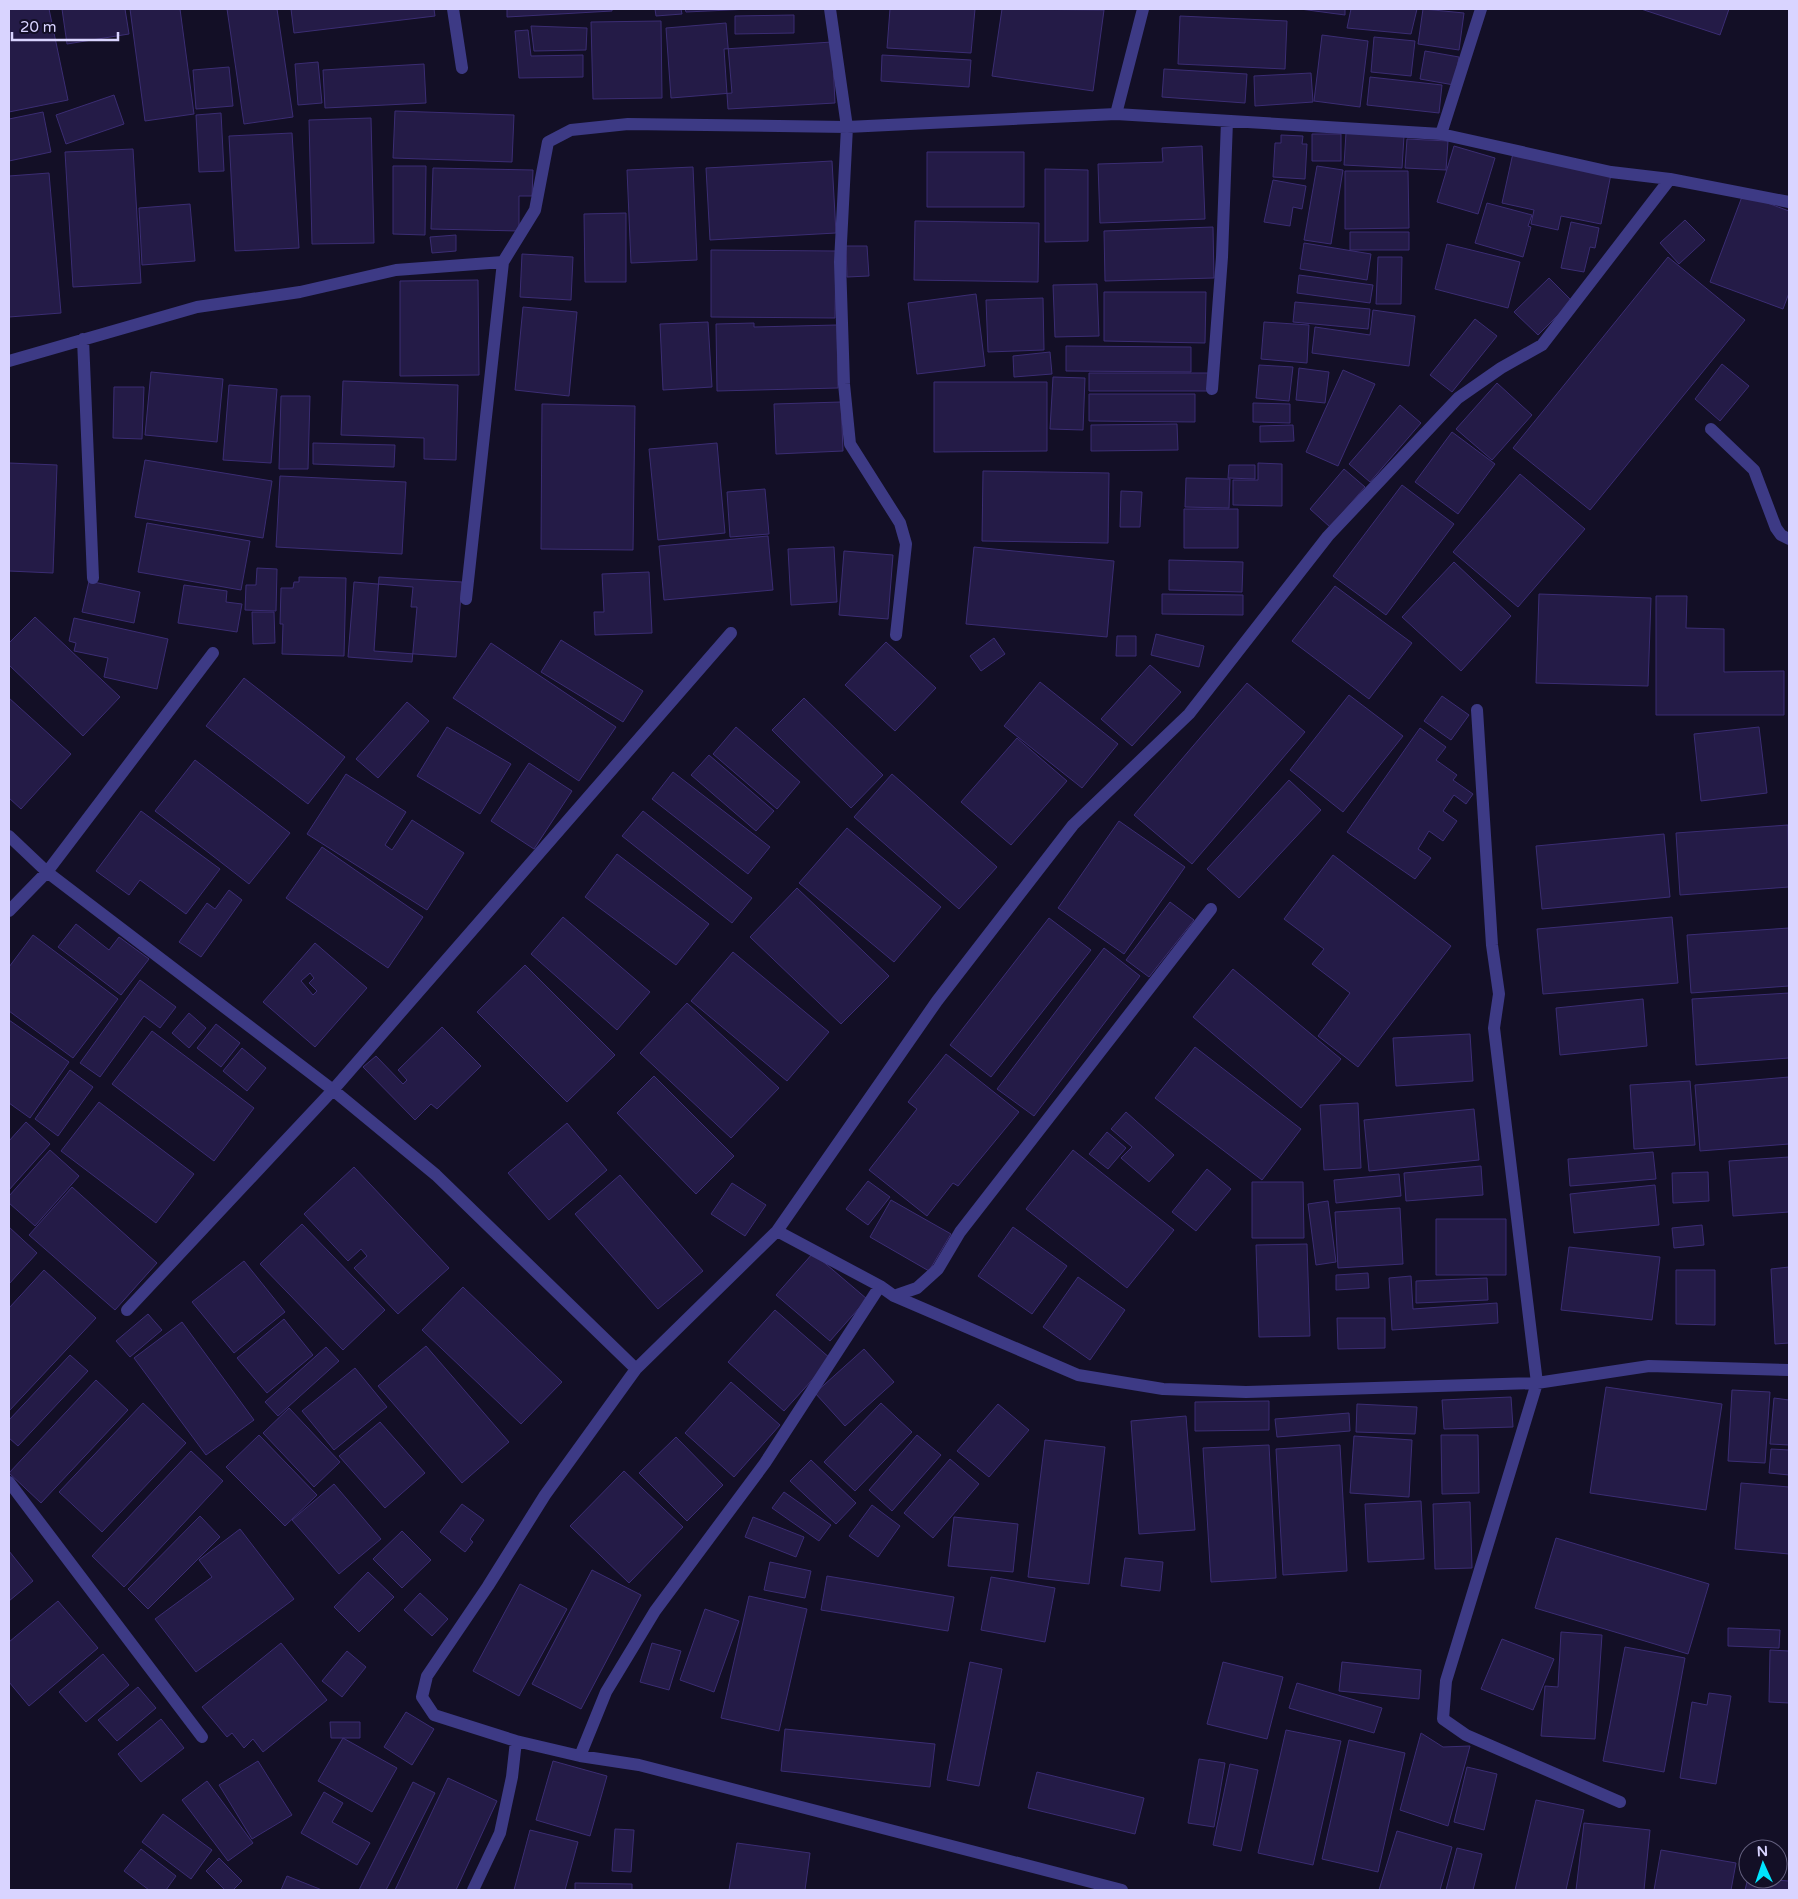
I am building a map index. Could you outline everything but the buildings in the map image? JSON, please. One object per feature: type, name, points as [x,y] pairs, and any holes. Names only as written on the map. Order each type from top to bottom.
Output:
[{"type":"street","points":[[453,9],[462,68]]},
{"type":"street","points":[[830,9],[847,127],[840,262],[844,384],[850,444],[900,523],[906,544],[896,635]]},
{"type":"street","points":[[1116,114],[1144,9]]},
{"type":"street","points":[[1441,134],[1481,9]]},
{"type":"street","points":[[466,599],[503,262],[535,210],[548,142],[571,130],[628,124],[847,127],[1116,114],[1441,134],[1611,172],[1670,179],[1789,202]]},
{"type":"street","points":[[1212,390],[1222,256],[1227,122]]},
{"type":"street","points":[[1122,1890],[639,1765],[580,1756],[516,1741],[434,1715],[422,1697],[427,1676],[488,1586],[545,1495],[636,1369],[777,1231],[937,1001],[1073,825],[1189,714],[1328,536],[1458,398],[1502,368],[1542,345],[1670,179]]},
{"type":"street","points":[[9,361],[197,307],[300,292],[396,270],[503,262]]},
{"type":"street","points":[[84,339],[93,578]]},
{"type":"street","points":[[1711,430],[1754,470],[1776,528],[1789,539]]},
{"type":"street","points":[[127,1310],[333,1090],[730,633]]},
{"type":"street","points":[[9,911],[47,872],[213,653]]},
{"type":"street","points":[[1477,710],[1492,944],[1499,994],[1494,1028],[1538,1383],[1446,1681],[1443,1719],[1466,1735],[1620,1802]]},
{"type":"street","points":[[9,836],[47,872],[333,1090],[436,1175],[636,1369]]},
{"type":"street","points":[[894,1296],[917,1288],[938,1269],[960,1232],[1211,909]]},
{"type":"street","points":[[777,1231],[880,1286],[894,1296],[1078,1375],[1163,1389],[1246,1392],[1538,1383],[1650,1366],[1789,1370]]},
{"type":"street","points":[[580,1756],[606,1692],[630,1656],[655,1611],[765,1463],[880,1286]]},
{"type":"street","points":[[9,1482],[202,1737]]},
{"type":"street","points":[[473,1890],[500,1833],[512,1777],[516,1741]]}]
